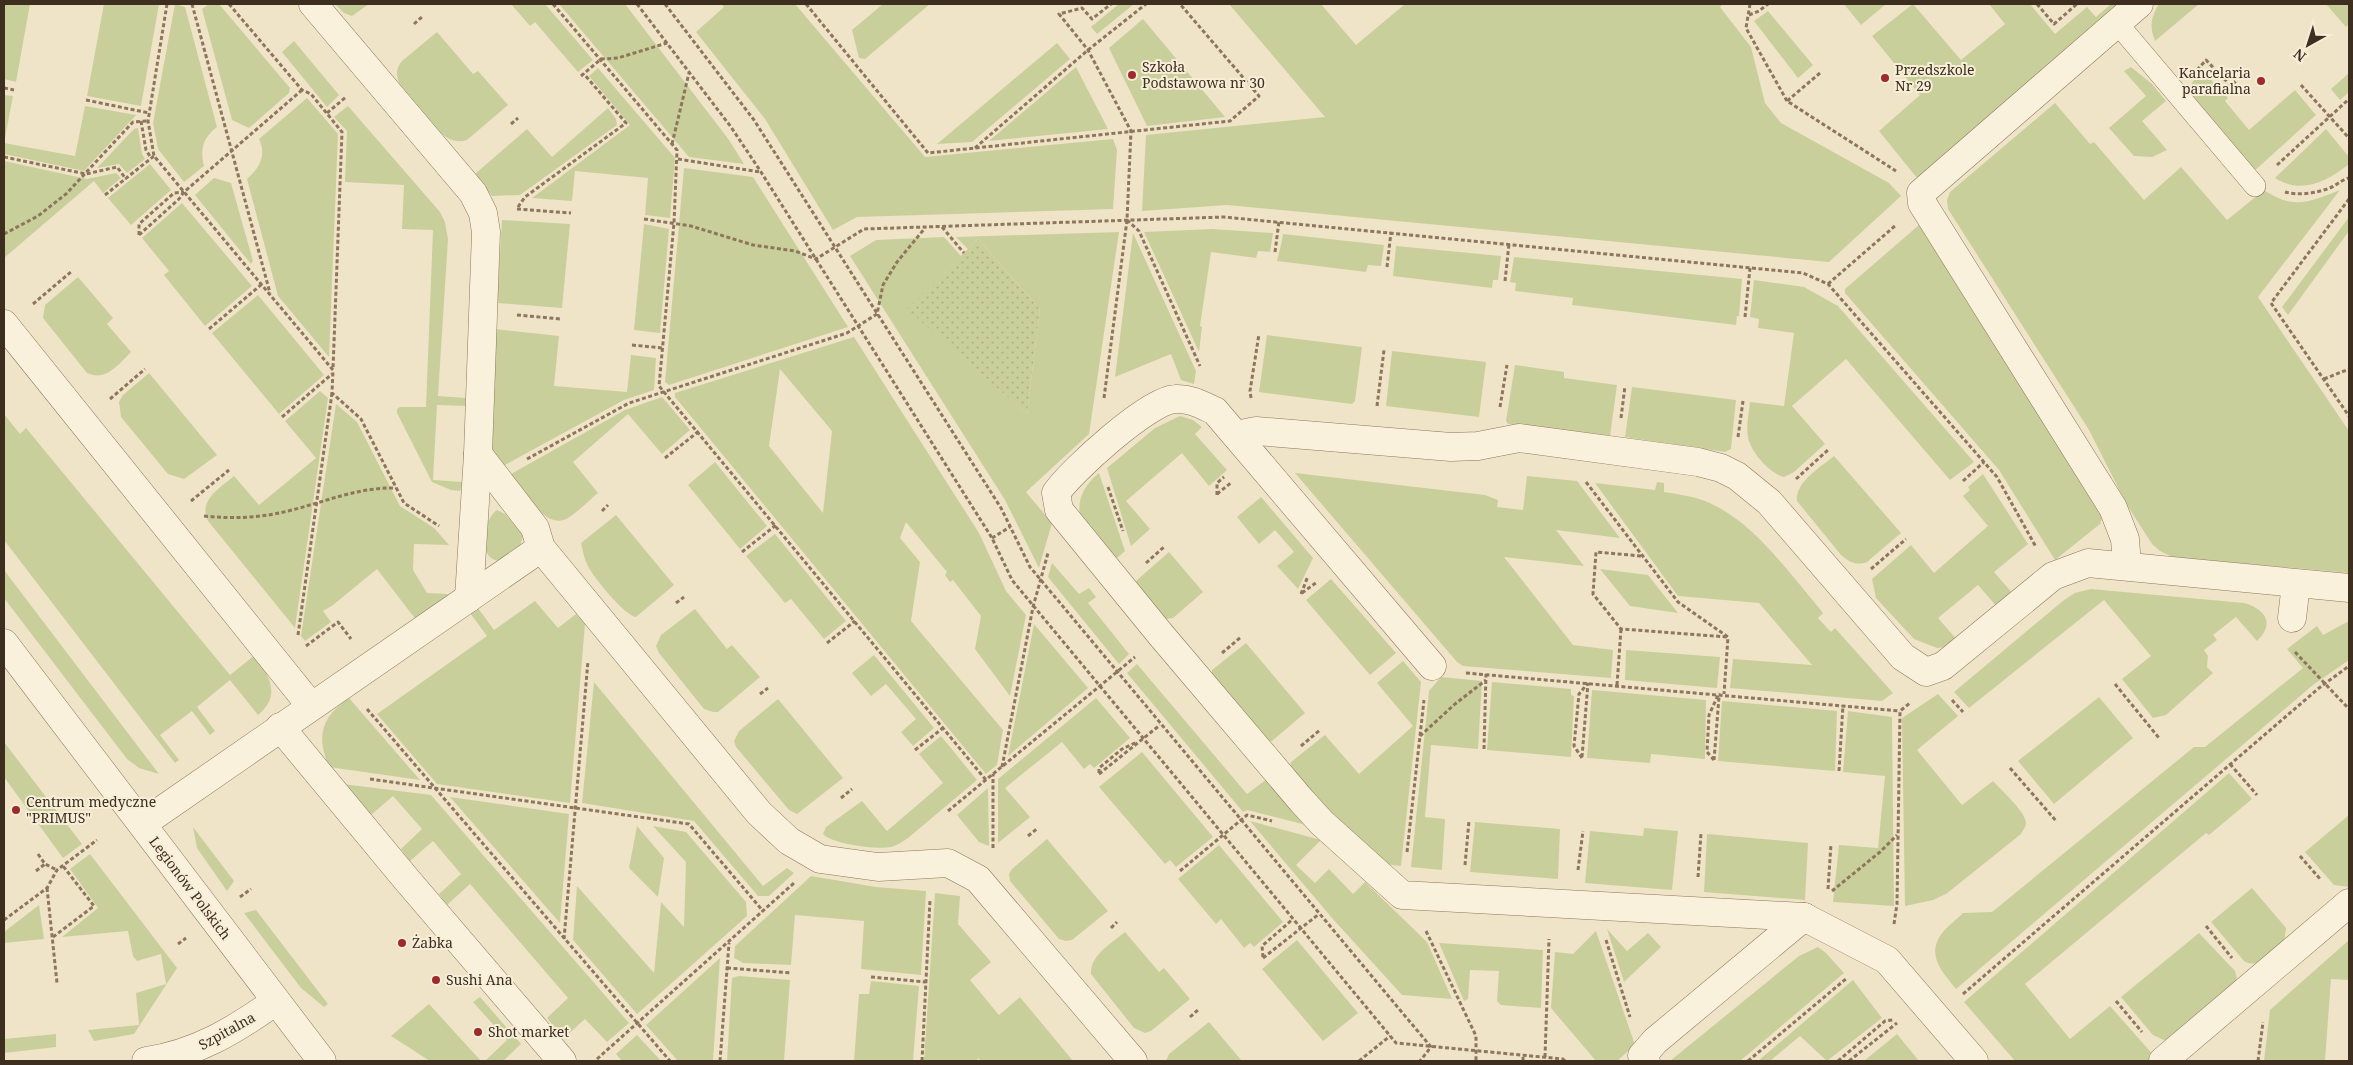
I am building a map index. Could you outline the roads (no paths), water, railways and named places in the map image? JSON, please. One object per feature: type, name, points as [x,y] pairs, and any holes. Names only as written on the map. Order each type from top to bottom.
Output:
[{"type":"street","points":[[313,4],[472,192],[483,213],[486,232],[478,454],[469,598]]},
{"type":"street","points":[[2127,566],[2125,539],[2113,508],[1922,202],[1920,193],[2139,4]]},
{"type":"street","points":[[4,324],[311,706]]},
{"type":"street","points":[[1432,666],[1246,433],[1215,411],[1191,400],[1173,399],[1135,419],[1065,480],[1056,493],[1059,510],[1161,635],[1301,800],[1322,823],[1402,895],[1804,917],[1882,956],[1974,1061]]},
{"type":"street","points":[[1246,433],[1433,447],[1478,446],[1519,438],[1698,462],[1721,468],[1737,476],[1769,502],[1903,657],[1926,672],[1944,666],[2053,576],[2088,563],[2349,588]]},
{"type":"street","points":[[478,454],[535,528],[541,548],[759,813],[789,841],[820,859],[878,867],[932,863],[948,864],[978,879],[1133,1061]]},
{"type":"street","points":[[142,824],[541,548]]},
{"type":"street","points":[[2292,618],[2296,584]]},
{"type":"street","name":"Legionów Polskich","points":[[4,643],[322,1061]]},
{"type":"street","points":[[280,727],[406,880],[562,1061]]},
{"type":"street","points":[[2164,1060],[2349,903]]},
{"type":"street","points":[[1644,1059],[1655,1041],[1804,917]]},
{"type":"street","name":"Szpitalna","points":[[146,1061],[167,1058],[200,1047],[240,1026],[276,1001]]},
{"type":"lane","points":[[2117,23],[2255,186]]},
{"type":"place","name":"Szkoła Podstawowa nr 30","points":[[1132,75]]},
{"type":"place","name":"Przedszkole Nr 29","points":[[1885,78]]},
{"type":"place","name":"Kancelaria parafialna","points":[[2261,81]]},
{"type":"place","name":"Centrum medyczne \"PRIMUS\"","points":[[16,810]]},
{"type":"place","name":"Żabka","points":[[402,943]]},
{"type":"place","name":"Sushi Ana","points":[[436,980]]},
{"type":"place","name":"Shot market","points":[[478,1032]]}]
